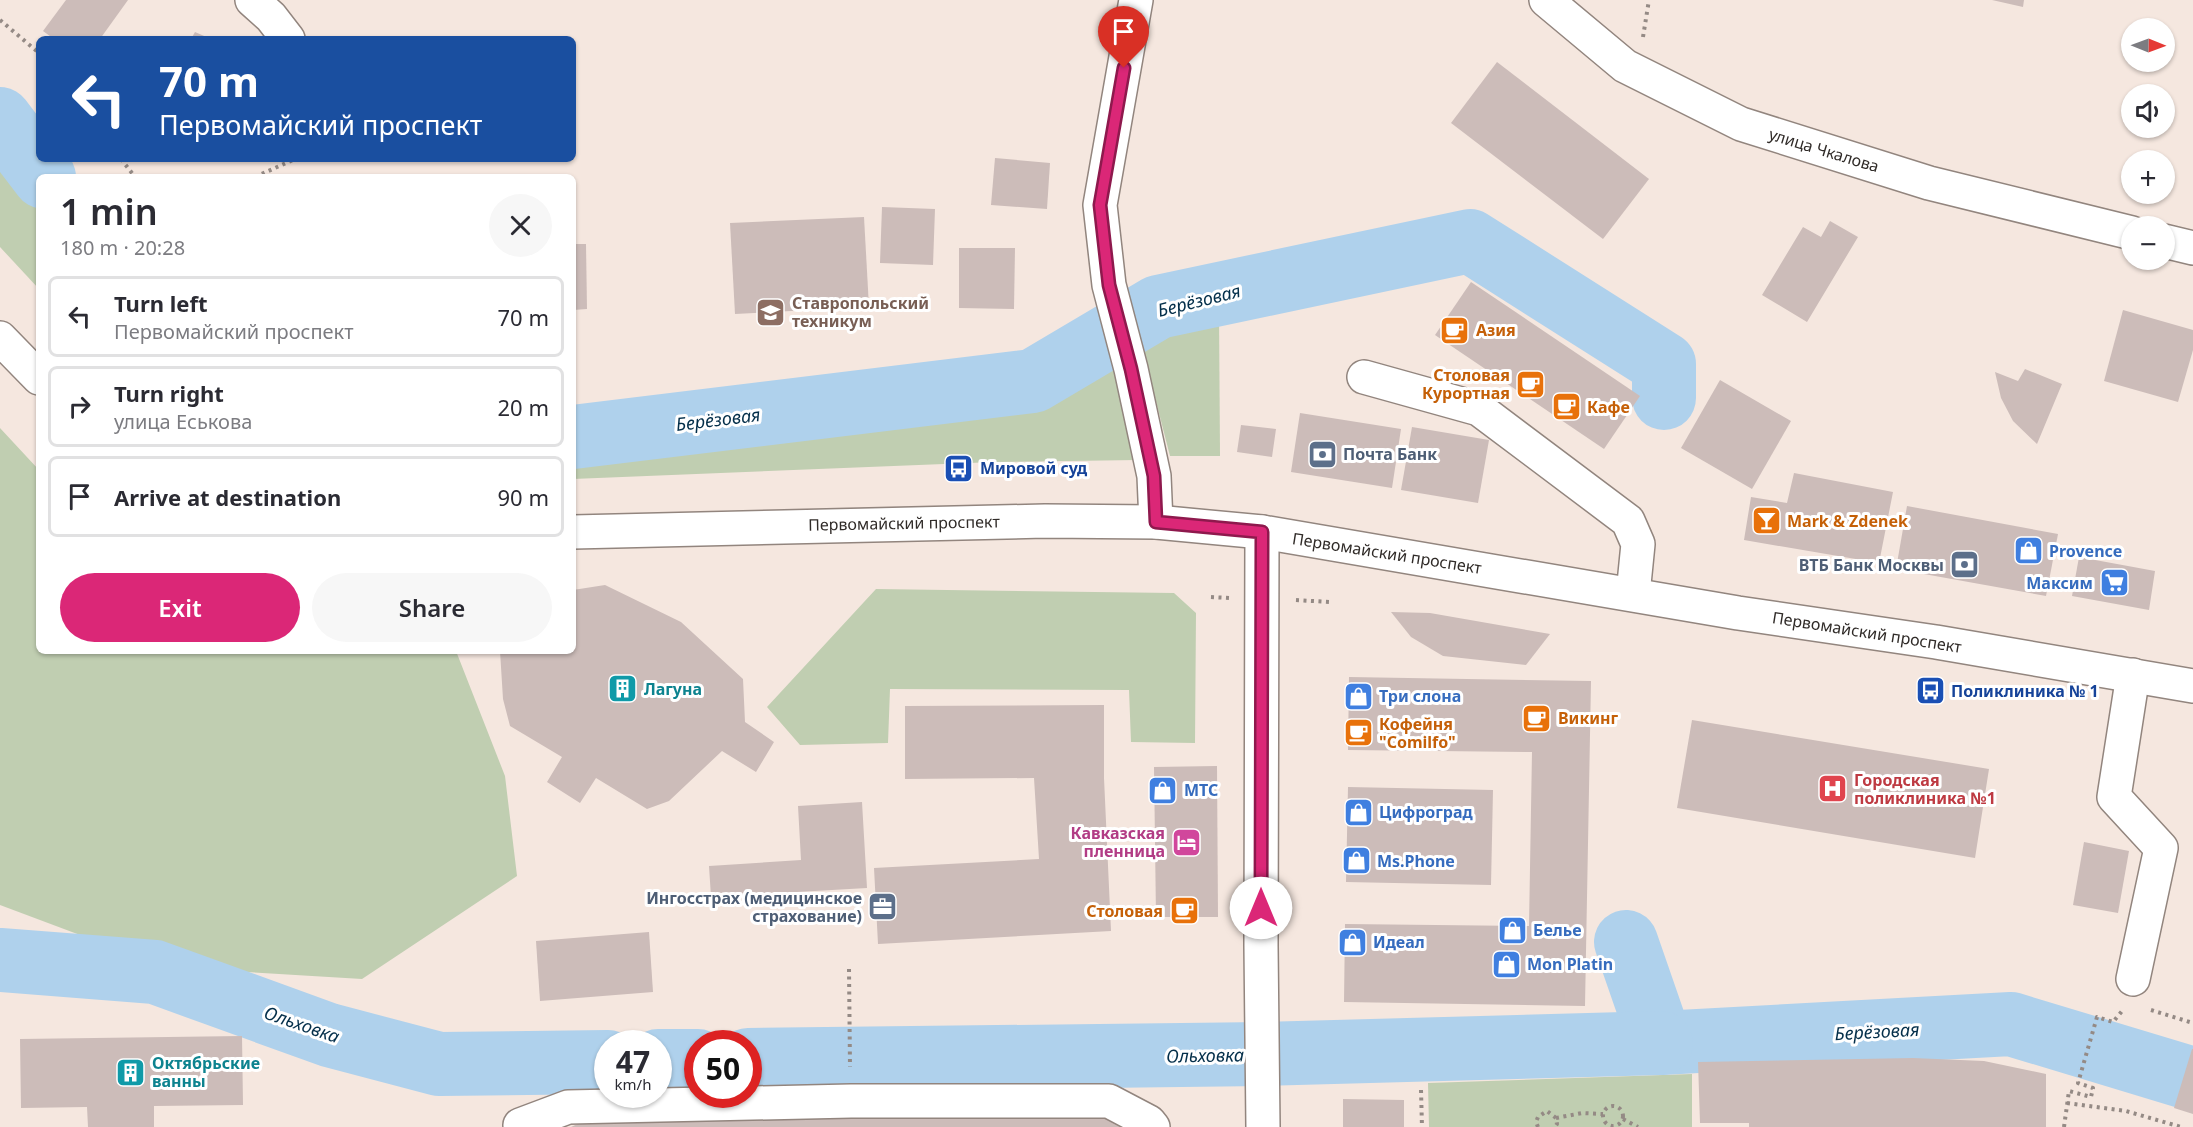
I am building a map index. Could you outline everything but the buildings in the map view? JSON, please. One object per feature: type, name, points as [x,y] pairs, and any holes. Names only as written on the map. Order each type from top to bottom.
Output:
[{"type":"street","points":[[252,0],[271,17],[286,36]]},
{"type":"street","points":[[1136,0],[1100,205],[1109,285],[1131,369],[1154,476],[1156,522]]},
{"type":"street","name":"улица Чкалова","points":[[1546,0],[1625,66],[1741,124],[1929,183],[2121,230]]},
{"type":"street","points":[[2175,244],[2193,248]]},
{"type":"street","points":[[0,338],[36,375]]},
{"type":"street","points":[[1364,377],[1479,409],[1628,521],[1638,544],[1633,594]]},
{"type":"street","name":"Первомайский проспект","points":[[576,532],[1045,521],[1156,522],[1262,532],[1738,613],[1936,642],[2193,686]]},
{"type":"street","points":[[1262,532],[1263,1117]]},
{"type":"street","points":[[2133,675],[2114,797],[2161,848],[2133,979]]},
{"type":"street","points":[[520,1125],[568,1107],[851,1101],[1109,1101],[1149,1122],[1153,1127]]},
{"type":"path","points":[[1646,17],[1649,0]]},
{"type":"path","points":[[0,20],[36,50]]},
{"type":"path","points":[[123,162],[133,174]]},
{"type":"path","points":[[262,174],[288,162]]},
{"type":"path","points":[[849,969],[850,1070]]},
{"type":"path","points":[[2149,1009],[2193,1023]]},
{"type":"path","points":[[2064,1127],[2069,1091],[2091,1097],[2093,1088],[2078,1083],[2097,1017],[2114,1022]]},
{"type":"path","points":[[1421,1090],[1422,1127]]},
{"type":"path","points":[[2067,1103],[2126,1111],[2181,1127]]},
{"type":"path","points":[[1616,1106],[1621,1109],[1623,1119],[1616,1126],[1610,1126],[1603,1119],[1603,1113],[1606,1109],[1616,1106]]},
{"type":"path","points":[[1538,1127],[1536,1122],[1538,1117],[1547,1111],[1556,1118],[1555,1127]]},
{"type":"path","points":[[1556,1118],[1582,1113],[1603,1113]]},
{"type":"path","points":[[1623,1119],[1638,1127]]},
{"type":"green space","points":[[0,142],[36,188],[36,286],[0,247]]},
{"type":"green space","points":[[1219,313],[1220,456],[1170,456],[1140,339],[1161,325]]},
{"type":"green space","points":[[1114,349],[1138,460],[994,462],[576,479],[576,449],[1034,394]]},
{"type":"green space","points":[[0,428],[36,467],[36,654],[457,654],[505,776],[517,876],[362,979],[229,971],[80,935],[0,905]]},
{"type":"green space","points":[[876,589],[1174,593],[1196,613],[1195,743],[1131,742],[1129,690],[890,689],[888,743],[800,745],[767,707]]},
{"type":"green space","points":[[1692,1074],[1692,1127],[1429,1127],[1428,1083]]},
{"type":"waterway","name":"Берёзовая","points":[[0,119],[42,174]]},
{"type":"waterway","name":"Берёзовая","points":[[576,437],[1033,381],[1158,307],[1470,241],[1664,364],[1664,398]]},
{"type":"waterway","name":"Берёзовая","points":[[1626,942],[1661,1043],[2011,1024],[2193,1079]]},
{"type":"waterway","name":"Ольховка","points":[[0,960],[155,972],[329,1035],[439,1064],[594,1062]]},
{"type":"waterway","name":"Ольховка","points":[[762,1060],[1264,1054],[1661,1043]]},
{"type":"waterway","name":"Ольховка","points":[[672,1061],[684,1061]]},
{"type":"place","name":"Ставропольский техникум","points":[[771,312]]},
{"type":"place","name":"Азия","points":[[1455,330]]},
{"type":"place","name":"Столовая Курортная","points":[[1531,384]]},
{"type":"place","name":"Кафе","points":[[1566,407]]},
{"type":"place","name":"Почта Банк","points":[[1322,454]]},
{"type":"place","name":"Мировой суд","points":[[959,468]]},
{"type":"place","name":"Mark & Zdenek","points":[[1766,521]]},
{"type":"place","name":"Provence","points":[[2028,551]]},
{"type":"place","name":"ВТБ Банк Москвы","points":[[1965,565]]},
{"type":"place","name":"Максим","points":[[2114,583]]},
{"type":"place","name":"Лагуна","points":[[623,689]]},
{"type":"place","name":"Поликлиника № 1","points":[[1930,691]]},
{"type":"place","name":"Три слона","points":[[1358,696]]},
{"type":"place","name":"Викинг","points":[[1537,718]]},
{"type":"place","name":"Кофейня \"Comilfo\"","points":[[1358,733]]},
{"type":"place","name":"Городская поликлиника №1","points":[[1833,789]]},
{"type":"place","name":"МТС","points":[[1163,790]]},
{"type":"place","name":"Цифроград","points":[[1358,812]]},
{"type":"place","name":"Кавказская пленница","points":[[1186,842]]},
{"type":"place","name":"Ms.Phone","points":[[1356,861]]},
{"type":"place","name":"Ингосстрах (медицинское страхование)","points":[[883,907]]},
{"type":"place","name":"Столовая","points":[[1184,911]]},
{"type":"place","name":"Белье","points":[[1512,930]]},
{"type":"place","name":"Идеал","points":[[1352,942]]},
{"type":"place","name":"Mon Platin","points":[[1506,964]]},
{"type":"place","name":"Октябрьские ванны","points":[[131,1072]]},
{"type":"route","points":[[1124,68],[1100,205],[1109,285],[1131,369],[1154,476],[1156,522],[1262,532],[1261,908]]}]
